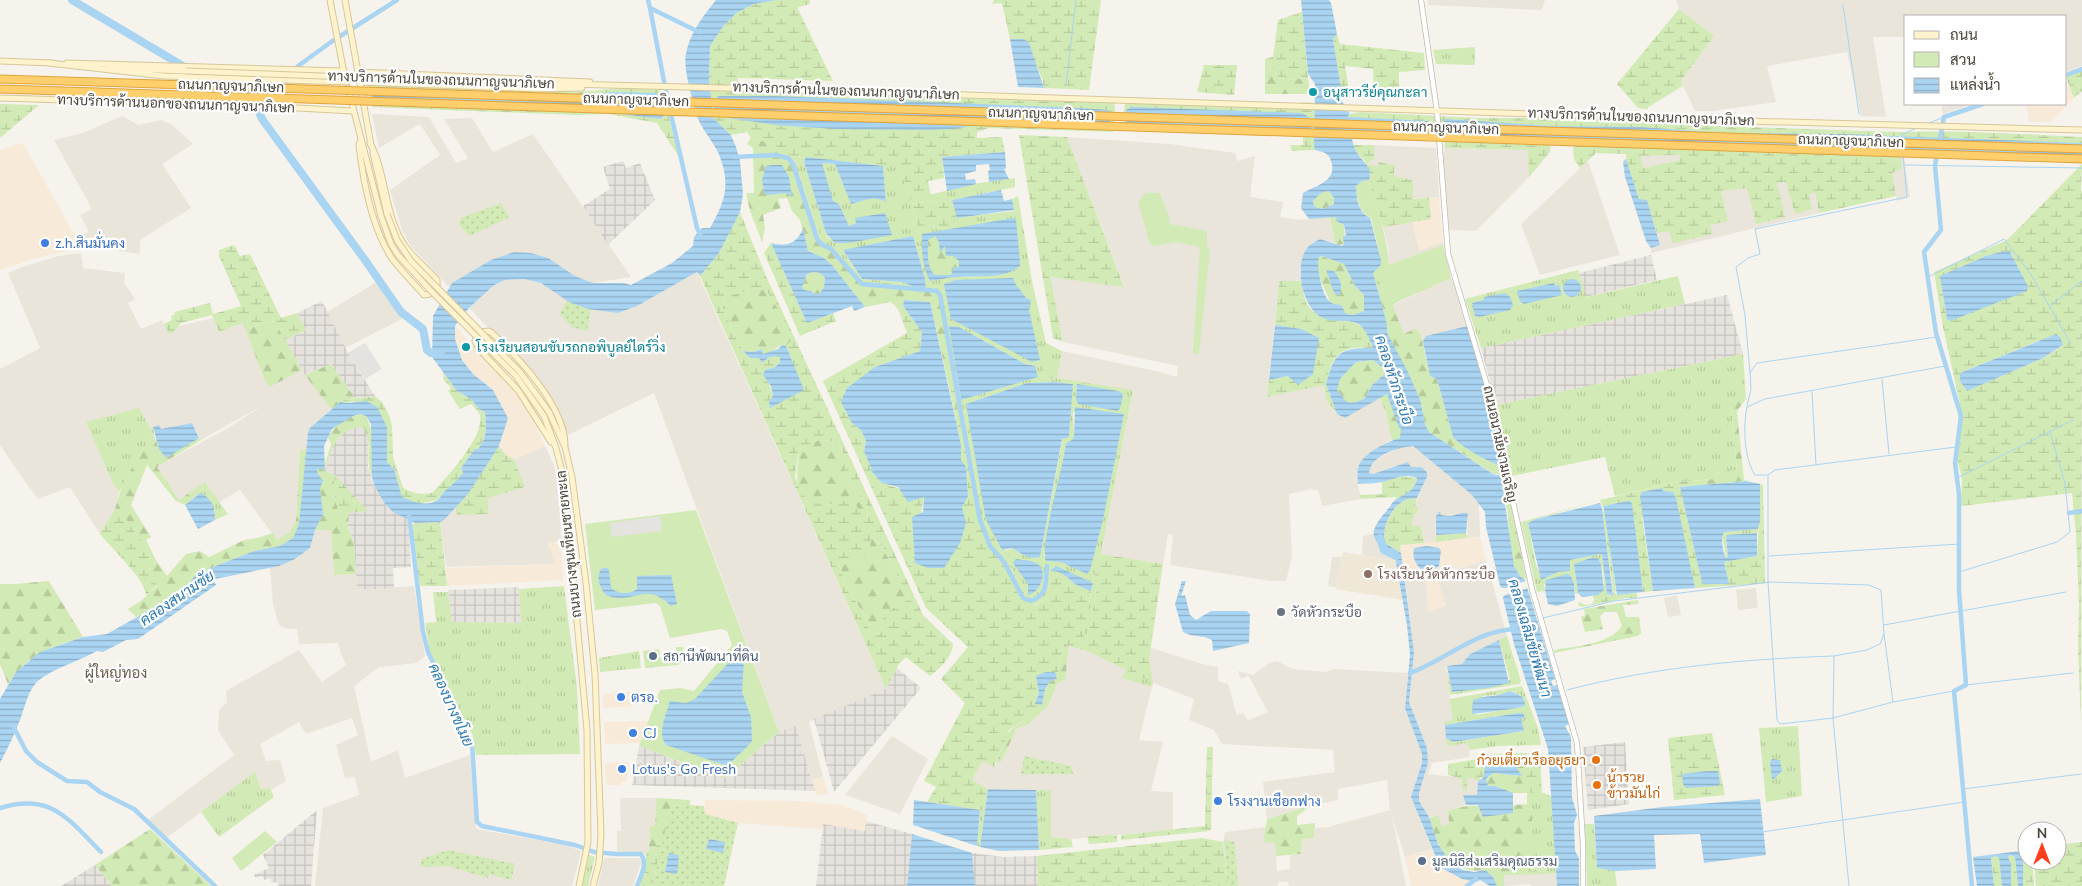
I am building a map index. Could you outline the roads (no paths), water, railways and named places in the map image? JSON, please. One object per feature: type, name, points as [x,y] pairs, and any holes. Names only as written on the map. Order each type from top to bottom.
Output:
[{"type":"highway","name":"ถนนกาญจนาภิเษก","points":[[0,79],[2082,149]]},
{"type":"highway","name":"ถนนกาญจนาภิเษก","points":[[0,89],[2082,159]]},
{"type":"main road","name":"ถนนบางขุนเทียนชายทะเล","points":[[330,0],[353,112],[381,216],[391,244],[398,255],[431,292],[516,376],[544,416],[556,448],[564,479],[584,694],[588,842],[580,886]]},
{"type":"main road","name":"ถนนบางขุนเทียนชายทะเล","points":[[345,0],[370,143],[387,214],[396,240],[411,261],[520,372],[549,412],[565,447],[577,510],[595,674],[600,846],[599,862],[593,886]]},
{"type":"main road","name":"ทางบริการด้านในของถนนกาญจนาภิเษก","points":[[0,62],[484,82],[740,88],[2082,130]]},
{"type":"main road","points":[[49,63],[180,65],[344,71]]},
{"type":"main road","points":[[49,63],[124,73],[347,82]]},
{"type":"main road","points":[[358,72],[534,78],[625,86]]},
{"type":"main road","points":[[360,82],[546,89],[625,86]]},
{"type":"main road","name":"ทางบริการด้านนอกของถนนกาญจนาภิเษก","points":[[0,98],[261,106],[353,112]]},
{"type":"main road","points":[[361,140],[359,145],[365,185],[378,232],[391,257],[424,295],[430,294],[437,286],[438,280],[405,246],[396,227],[380,166],[370,143]]},
{"type":"main road","points":[[556,448],[518,390],[479,349],[475,341],[480,332],[489,331],[492,333],[538,384],[557,415],[565,438],[565,447]]},
{"type":"street","name":"ถนนอนามัยงามเจริญ","points":[[1421,0],[1437,111],[1448,254],[1489,392],[1514,511],[1538,610],[1577,744],[1583,845],[1582,886]]},
{"type":"water","name":"คลองสนามชัย","points":[[716,0],[777,0],[754,4],[736,13],[722,28],[710,46],[709,79],[713,118],[731,135],[736,147],[740,161],[743,194],[740,212],[719,253],[700,276],[697,272],[637,306],[618,313],[588,309],[569,302],[541,283],[524,279],[505,280],[494,285],[469,308],[455,326],[455,339],[462,360],[473,374],[493,390],[508,418],[499,446],[468,494],[444,520],[440,522],[415,523],[393,512],[385,504],[375,487],[372,477],[371,424],[366,416],[360,414],[353,416],[332,429],[324,446],[325,471],[321,468],[317,470],[323,481],[320,488],[323,514],[315,530],[310,548],[295,559],[279,566],[215,579],[216,585],[138,639],[126,640],[103,652],[97,651],[39,680],[29,695],[16,730],[0,763],[0,699],[16,672],[40,652],[83,637],[107,634],[169,599],[187,586],[194,577],[213,567],[254,551],[280,546],[293,538],[299,524],[308,433],[310,428],[340,402],[366,401],[377,407],[387,427],[387,462],[394,469],[402,497],[415,502],[433,502],[438,500],[455,482],[463,473],[461,468],[475,449],[478,449],[481,445],[486,432],[486,422],[485,412],[479,409],[471,399],[457,391],[432,357],[433,316],[452,283],[491,260],[514,252],[531,253],[548,258],[575,276],[593,283],[624,283],[631,285],[672,263],[693,246],[694,237],[702,228],[710,228],[723,200],[725,191],[724,173],[718,152],[697,116],[685,59],[689,42],[695,29]]},
{"type":"water","name":"คลองเฉลิมชัยพัฒนา","points":[[1301,0],[1329,0],[1337,34],[1333,39],[1342,94],[1341,100],[1350,114],[1347,117],[1429,121],[1434,135],[1352,139],[1355,150],[1370,171],[1369,180],[1362,181],[1356,186],[1357,200],[1362,212],[1370,218],[1381,260],[1381,265],[1373,273],[1387,324],[1387,333],[1420,399],[1425,424],[1429,432],[1493,474],[1501,476],[1514,566],[1525,580],[1555,679],[1551,681],[1553,686],[1557,685],[1569,724],[1565,726],[1571,737],[1572,797],[1577,815],[1574,823],[1575,851],[1579,858],[1579,886],[1557,886],[1548,749],[1514,644],[1486,527],[1485,512],[1472,495],[1413,446],[1386,453],[1375,461],[1369,473],[1373,474],[1408,462],[1411,467],[1421,467],[1427,472],[1427,477],[1417,498],[1405,500],[1395,508],[1388,518],[1384,531],[1385,543],[1401,553],[1414,652],[1409,702],[1427,748],[1428,763],[1419,793],[1419,801],[1429,817],[1438,844],[1448,859],[1463,870],[1474,872],[1485,870],[1493,877],[1497,886],[1490,886],[1480,880],[1476,882],[1462,879],[1440,867],[1411,797],[1422,763],[1422,754],[1405,708],[1410,655],[1407,625],[1395,557],[1375,539],[1374,529],[1393,502],[1414,487],[1417,478],[1403,476],[1379,483],[1358,484],[1358,468],[1360,463],[1376,449],[1400,438],[1401,428],[1399,428],[1387,394],[1345,418],[1337,414],[1326,384],[1332,364],[1340,354],[1353,349],[1373,348],[1362,327],[1356,323],[1323,318],[1312,309],[1304,293],[1301,264],[1307,248],[1320,239],[1342,246],[1344,244],[1343,237],[1346,235],[1344,225],[1338,222],[1335,217],[1309,219],[1301,208],[1303,193],[1325,182],[1332,173],[1330,158],[1323,152],[1315,150],[1315,84],[1308,74]],"holes":[[[1329,191],[1334,198],[1334,204],[1322,209],[1314,206],[1313,201],[1321,193]],[[1322,256],[1344,264],[1355,286],[1364,295],[1364,311],[1353,315],[1346,314],[1341,305],[1329,301],[1320,280],[1319,257]],[[1373,360],[1383,368],[1385,374],[1372,385],[1365,398],[1354,403],[1347,402],[1337,390],[1340,379],[1356,362]]]},
{"type":"water","points":[[1010,39],[1024,39],[1029,43],[1044,88],[1018,87]]},
{"type":"water","points":[[380,87],[591,96],[610,92],[657,93],[665,114],[661,119],[606,112],[373,99],[372,89]]},
{"type":"water","points":[[718,96],[774,96],[1081,108],[1108,110],[1111,113],[1109,130],[980,124],[954,129],[925,130],[835,129],[775,125],[716,116],[714,108]]},
{"type":"water","points":[[1132,107],[1302,113],[1310,118],[1311,126],[1308,137],[1301,135],[1131,130],[1126,115],[1127,109]]},
{"type":"water","points":[[1445,119],[1552,126],[1640,127],[1721,133],[1841,134],[2082,143],[2082,161],[1443,140],[1443,123]]},
{"type":"water","points":[[1005,152],[1006,168],[1004,169],[1009,179],[989,182],[989,164],[976,165],[976,171],[965,174],[966,180],[975,179],[976,184],[947,191],[942,157]]},
{"type":"water","points":[[806,157],[883,166],[886,202],[873,199],[851,204],[835,164],[822,163],[833,201],[839,204],[849,226],[856,223],[855,218],[885,213],[892,235],[849,243],[835,243],[826,233],[804,162]]},
{"type":"water","points":[[1626,159],[1639,199],[1647,200],[1660,245],[1651,248],[1646,241],[1625,177],[1623,162]]},
{"type":"water","points":[[782,165],[789,177],[792,197],[786,193],[767,195],[764,192],[762,180],[766,166]]},
{"type":"water","points":[[1001,190],[1004,201],[1012,199],[1014,210],[957,218],[952,200]]},
{"type":"water","points":[[1013,218],[1016,220],[1020,266],[998,275],[955,277],[930,281],[923,258],[922,234]],"holes":[[[935,236],[939,242],[940,253],[945,246],[946,256],[953,256],[959,261],[959,267],[954,267],[951,275],[935,275],[930,268],[928,240]]]},
{"type":"water","points":[[803,229],[808,251],[824,258],[832,265],[865,307],[854,311],[852,306],[807,323],[771,243],[782,245],[790,243]],"holes":[[[813,272],[820,273],[825,278],[824,287],[819,294],[804,290],[802,287],[807,274]]]},
{"type":"water","points":[[913,236],[926,288],[915,287],[901,282],[862,279],[843,250]]},
{"type":"water","points":[[2004,251],[2010,252],[2028,286],[2027,291],[1950,321],[1947,319],[1940,276],[1986,256]]},
{"type":"water","points":[[1326,270],[1334,271],[1338,277],[1341,286],[1340,295],[1335,294]]},
{"type":"water","points":[[1013,278],[1015,284],[1026,298],[1031,300],[1029,310],[1040,360],[1032,362],[951,319],[944,284],[956,280]]},
{"type":"water","points":[[1572,279],[1578,282],[1581,288],[1578,294],[1572,297],[1566,294],[1563,288],[1566,282]]},
{"type":"water","points":[[1554,283],[1555,286],[1559,285],[1562,295],[1524,304],[1520,301],[1517,291]]},
{"type":"water","points":[[1505,293],[1510,297],[1513,305],[1510,310],[1479,317],[1475,316],[1472,303],[1484,300],[1484,297]]},
{"type":"water","points":[[904,300],[930,302],[961,445],[961,460],[966,467],[968,496],[962,507],[966,523],[960,543],[944,568],[928,568],[915,563],[912,517],[923,512],[924,497],[908,502],[898,487],[882,483],[873,473],[864,451],[866,441],[861,430],[852,423],[841,402],[847,388],[875,367],[920,351],[922,332],[903,306]]},
{"type":"water","points":[[1275,325],[1301,329],[1319,338],[1313,374],[1298,385],[1288,376],[1269,380]]},
{"type":"water","points":[[949,326],[959,327],[1025,364],[1035,366],[1038,377],[961,400]]},
{"type":"water","points":[[1467,326],[1484,380],[1503,467],[1476,454],[1453,437],[1437,379],[1430,376],[1423,341],[1426,336]]},
{"type":"water","points":[[2056,334],[2060,337],[2063,345],[2043,358],[1967,391],[1960,381],[1960,373]]},
{"type":"water","points":[[782,345],[786,346],[804,390],[770,408],[769,401],[773,396],[771,386],[763,375],[765,370],[775,367],[780,362],[780,356],[769,357],[762,363],[759,358],[750,358],[743,351],[753,352],[762,349],[763,354],[778,349]]},
{"type":"water","points":[[1053,382],[1073,384],[1069,437],[1062,439],[1040,557],[1032,558],[1012,548],[1002,550],[986,520],[966,404],[1027,383]]},
{"type":"water","points":[[1077,384],[1118,391],[1123,394],[1118,411],[1078,404],[1076,400]]},
{"type":"water","points":[[1075,407],[1124,414],[1103,520],[1090,570],[1087,574],[1061,562],[1046,561],[1045,553],[1049,523],[1066,443],[1072,440],[1074,436]]},
{"type":"water","points":[[192,423],[199,438],[166,458],[159,449],[153,427],[159,425],[161,429]]},
{"type":"water","points":[[1747,481],[1760,484],[1760,521],[1758,529],[1724,532],[1722,545],[1726,558],[1728,557],[1727,535],[1757,533],[1757,556],[1724,562],[1729,584],[1702,583],[1680,487]]},
{"type":"water","points":[[1662,488],[1663,491],[1673,492],[1676,498],[1695,588],[1653,591],[1640,496],[1642,492]]},
{"type":"water","points":[[200,493],[212,504],[215,520],[198,529],[185,505]]},
{"type":"water","points":[[1630,501],[1632,504],[1643,592],[1617,595],[1604,506]]},
{"type":"water","points":[[1600,503],[1613,596],[1607,594],[1602,555],[1600,554],[1570,560],[1570,571],[1558,572],[1541,580],[1528,523],[1536,519]]},
{"type":"water","points":[[1440,511],[1441,515],[1446,516],[1468,513],[1466,533],[1436,535],[1436,516]]},
{"type":"water","points":[[1427,546],[1439,548],[1441,551],[1439,566],[1435,569],[1421,569],[1415,560],[1414,548]]},
{"type":"water","points":[[1590,558],[1598,558],[1601,564],[1604,590],[1598,595],[1582,597],[1578,593],[1574,564]]},
{"type":"water","points":[[1016,559],[1034,562],[1040,566],[1042,571],[1042,581],[1036,590],[1028,595],[1028,584],[1013,563]]},
{"type":"water","points":[[1056,566],[1093,583],[1091,591],[1075,584],[1061,573],[1050,571]]},
{"type":"water","points":[[602,568],[609,570],[611,588],[617,592],[624,593],[637,589],[637,576],[671,575],[677,604],[671,606],[661,598],[646,594],[624,598],[606,595],[599,582]]},
{"type":"water","points":[[1567,574],[1571,576],[1574,584],[1575,600],[1557,606],[1548,604],[1545,591],[1546,580]]},
{"type":"water","points":[[1182,581],[1186,581],[1181,596],[1185,595],[1190,615],[1196,620],[1211,611],[1247,611],[1250,614],[1249,643],[1213,651],[1212,640],[1183,632],[1175,604]]},
{"type":"water","points":[[1499,640],[1509,683],[1488,688],[1452,692],[1447,666],[1462,664],[1470,654]]},
{"type":"water","points":[[742,655],[744,660],[742,692],[751,717],[752,740],[750,744],[729,764],[724,765],[666,745],[663,740],[662,730],[670,701],[686,703],[695,699],[733,658]]},
{"type":"water","points":[[1046,672],[1055,672],[1057,679],[1050,681],[1045,689],[1042,705],[1035,704],[1039,693],[1036,676]]},
{"type":"water","points":[[1510,691],[1523,697],[1525,706],[1472,714],[1473,700]]},
{"type":"water","points":[[1523,713],[1525,718],[1521,718],[1524,731],[1453,742],[1446,738],[1445,725]]},
{"type":"water","points":[[1494,755],[1499,761],[1506,761],[1510,757],[1522,776],[1493,773],[1486,779],[1488,786],[1495,786],[1513,793],[1513,813],[1483,817],[1478,805],[1466,805],[1463,795],[1477,795],[1478,781],[1483,778],[1487,759]]},
{"type":"water","points":[[1772,759],[1780,760],[1782,771],[1774,779],[1772,779],[1770,763]]},
{"type":"water","points":[[1718,771],[1720,783],[1718,786],[1686,788],[1683,784],[1682,774]]},
{"type":"water","points":[[988,789],[1036,790],[1039,850],[999,851],[980,847]]},
{"type":"water","points":[[1760,799],[1766,855],[1704,863],[1700,834],[1654,835],[1656,869],[1615,871],[1597,868],[1594,816],[1662,807]]},
{"type":"water","points":[[914,800],[980,810],[977,846],[913,825]]},
{"type":"water","points":[[912,834],[972,853],[975,886],[907,886]]},
{"type":"water","points":[[709,839],[725,842],[723,853],[706,849]]},
{"type":"water","points":[[2017,851],[2017,871],[2023,871],[2023,886],[2018,886],[2015,857],[2010,855],[2008,857],[2011,865],[2011,886],[2002,886],[1999,858],[1996,856],[1991,858],[1994,886],[1977,886],[1973,857]]},
{"type":"water","points":[[669,853],[679,855],[677,874],[665,872]]},
{"type":"waterway","points":[[72,0],[208,81],[247,82],[262,119],[401,312],[423,329],[427,350],[431,353],[441,353]]},
{"type":"waterway","points":[[247,82],[287,83],[298,66],[331,42],[397,0]]},
{"type":"waterway","points":[[648,0],[650,8],[699,32]]},
{"type":"waterway","points":[[1066,85],[1076,0]]},
{"type":"waterway","points":[[1843,5],[1859,114]]},
{"type":"waterway","points":[[650,8],[667,97],[697,228],[701,236]]},
{"type":"waterway","points":[[2067,75],[2082,69]]},
{"type":"waterway","points":[[1939,144],[1944,117],[1980,105]]},
{"type":"waterway","points":[[1927,124],[1944,117]]},
{"type":"waterway","points":[[1901,137],[1901,135],[1919,127]]},
{"type":"waterway","points":[[1937,154],[1935,166],[1941,230],[1924,252],[1936,333],[1961,416],[1955,463],[1959,494],[1959,590],[1966,685],[1954,691],[1972,886]]},
{"type":"waterway","points":[[735,157],[776,155],[788,158],[793,164],[817,239],[821,244],[831,249],[862,284],[937,291],[940,295],[980,520],[990,546],[1004,562],[1023,598],[1031,601],[1041,595],[1045,587],[1047,566]]},
{"type":"waterway","points":[[1750,373],[1745,315],[1736,267],[1748,258],[1760,254],[1755,229],[1907,197],[1903,156]]},
{"type":"waterway","points":[[1905,165],[2082,168]]},
{"type":"waterway","points":[[1928,277],[2004,239],[2032,276],[2071,344]]},
{"type":"waterway","points":[[2051,305],[2082,281]]},
{"type":"waterway","points":[[1747,406],[1751,389],[1750,373],[1757,363],[1937,337]]},
{"type":"waterway","points":[[1767,475],[1755,475],[1751,468],[1745,433],[1747,407],[1765,399],[1945,366]]},
{"type":"waterway","points":[[1882,379],[1889,454]]},
{"type":"waterway","points":[[1812,392],[1816,465]]},
{"type":"waterway","points":[[1957,478],[2073,420]]},
{"type":"waterway","points":[[1959,572],[2057,542],[2070,532],[2065,483],[2050,432]]},
{"type":"waterway","points":[[1893,702],[1833,718],[1780,724],[1777,720],[1768,582],[1768,475],[1775,470],[1956,447]]},
{"type":"waterway","points":[[2069,513],[2082,511]]},
{"type":"waterway","name":"คลองบางขโมย","points":[[409,515],[423,632],[428,652],[472,743],[477,822],[482,826],[575,845],[594,852],[641,854],[644,866],[637,886]]},
{"type":"waterway","name":"คลองหัวกระบือ","points":[[1380,538],[1384,550],[1396,556]]},
{"type":"waterway","points":[[1769,556],[1959,544]]},
{"type":"waterway","points":[[1543,618],[1614,601],[1771,582],[1869,585],[1881,590],[1884,634],[1880,644],[1867,650],[1834,656],[1833,718],[1849,886]]},
{"type":"waterway","points":[[1884,625],[2066,592]]},
{"type":"waterway","name":"คลองเฉลิมชัยพัฒนา","points":[[1410,673],[1488,634],[1516,629]]},
{"type":"waterway","points":[[1884,634],[1893,702],[1954,691]]},
{"type":"waterway","points":[[1567,690],[1633,675],[1666,670],[1767,659],[1834,656]]},
{"type":"waterway","points":[[1966,685],[2073,673]]},
{"type":"waterway","points":[[13,726],[26,751],[37,762],[67,781],[87,782],[100,792],[134,809],[215,886]]},
{"type":"waterway","points":[[1963,789],[2081,774]]},
{"type":"waterway","points":[[1762,832],[1964,802]]},
{"type":"waterway","points":[[0,808],[33,803],[46,806],[68,819],[101,852]]},
{"type":"waterway","points":[[1467,886],[1476,879]]},
{"type":"place","name":"อนุสาวรีย์คุณกะลา","points":[[1313,92]]},
{"type":"place","name":"z.h.สินมั่นคง","points":[[45,243]]},
{"type":"place","name":"โรงเรียนสอนขับรถกอพิบูลย์ไดร์วิ่ง","points":[[466,347]]},
{"type":"place","name":"โรงเรียนวัดหัวกระบือ","points":[[1368,574]]},
{"type":"place","name":"วัดหัวกระบือ","points":[[1281,612]]},
{"type":"place","name":"สถานีพัฒนาที่ดิน","points":[[653,656]]},
{"type":"place","name":"ตรอ.","points":[[621,697]]},
{"type":"place","name":"CJ","points":[[633,733]]},
{"type":"place","name":"ก๋วยเตี๋ยวเรืออยุธยา","points":[[1596,760]]},
{"type":"place","name":"Lotus's Go Fresh","points":[[622,769]]},
{"type":"place","name":"น้ารวย ข้าวมันไก่","points":[[1597,785]]},
{"type":"place","name":"โรงงานเชือกฟาง","points":[[1218,801]]},
{"type":"place","name":"มูลนิธิส่งเสริมคุณธรรม","points":[[1422,861]]},
{"type":"district","name":"ผู้ใหญ่ทอง","points":[[116,673]]}]
